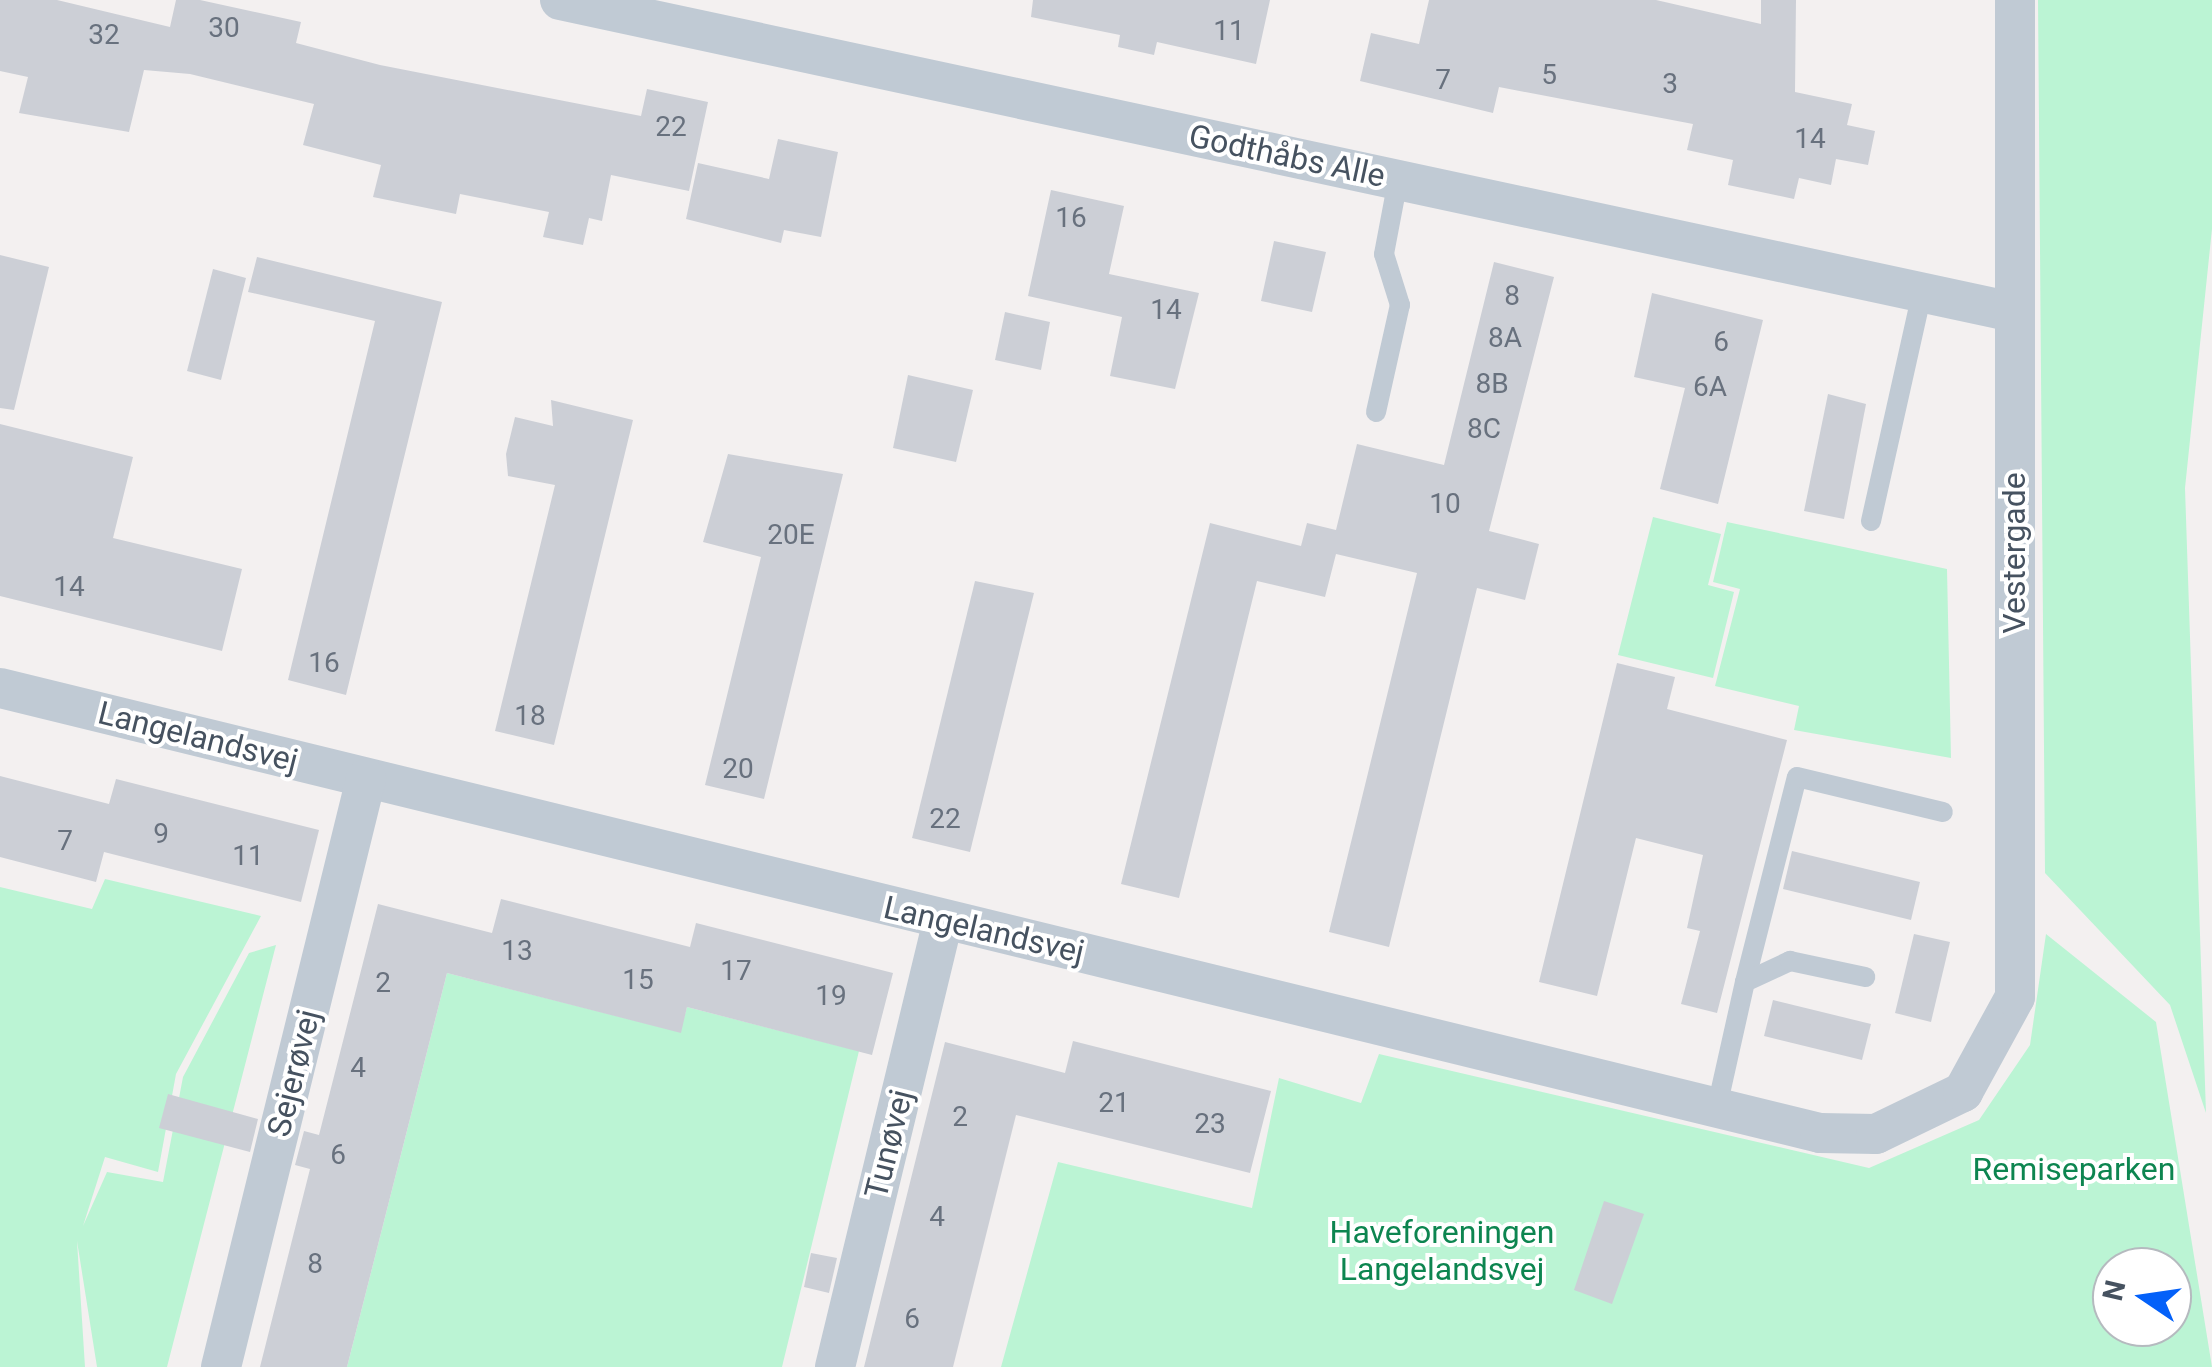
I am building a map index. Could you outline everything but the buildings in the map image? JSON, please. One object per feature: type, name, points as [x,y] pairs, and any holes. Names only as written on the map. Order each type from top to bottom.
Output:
[{"type":"street","name":"Godthåbs Alle","points":[[560,0],[2013,312]]},
{"type":"street","name":"Vestergade","points":[[1963,1092],[2015,997],[2016,0]]},
{"type":"street","name":"Langelandsvej","points":[[0,688],[1820,1133],[1876,1134],[1963,1092]]},
{"type":"street","name":"Sejerøvej","points":[[221,1367],[366,779]]},
{"type":"street","name":"Tunøvej","points":[[835,1367],[944,921]]},
{"type":"lane","points":[[1376,412],[1400,305],[1384,254],[1398,180]]},
{"type":"lane","points":[[1871,521],[1922,292]]},
{"type":"lane","points":[[1718,1106],[1796,777],[1943,812]]},
{"type":"lane","points":[[1746,982],[1790,961],[1865,977]]},
{"type":"green space","points":[[2038,0],[2212,0],[2212,229],[2185,488],[2206,1113],[2170,1005],[2045,873]]},
{"type":"green space","points":[[1653,517],[1721,534],[1708,585],[1734,592],[1713,678],[1618,655]]},
{"type":"green space","points":[[1727,522],[1947,569],[1951,758],[1794,730],[1799,706],[1715,686],[1740,589],[1713,582]]},
{"type":"green space","points":[[105,879],[261,916],[176,1074],[158,1172],[105,1157],[83,1226],[107,1172],[163,1182],[183,1077],[249,953],[276,945],[167,1367],[97,1367],[77,1241],[85,1367],[0,1367],[0,887],[92,909]]},
{"type":"green space","points":[[2046,934],[2156,1022],[2212,1367],[1001,1367],[1058,1162],[1252,1208],[1279,1078],[1361,1103],[1379,1054],[1869,1168],[1979,1120],[2030,1045]]},
{"type":"green space","points":[[447,973],[680,1032],[687,1007],[859,1051],[782,1367],[347,1367]]},
{"type":"park label","name":"Remiseparken","points":[[2074,1169]]},
{"type":"park label","name":"Haveforeningen Langelandsvej","points":[[1442,1252]]}]
